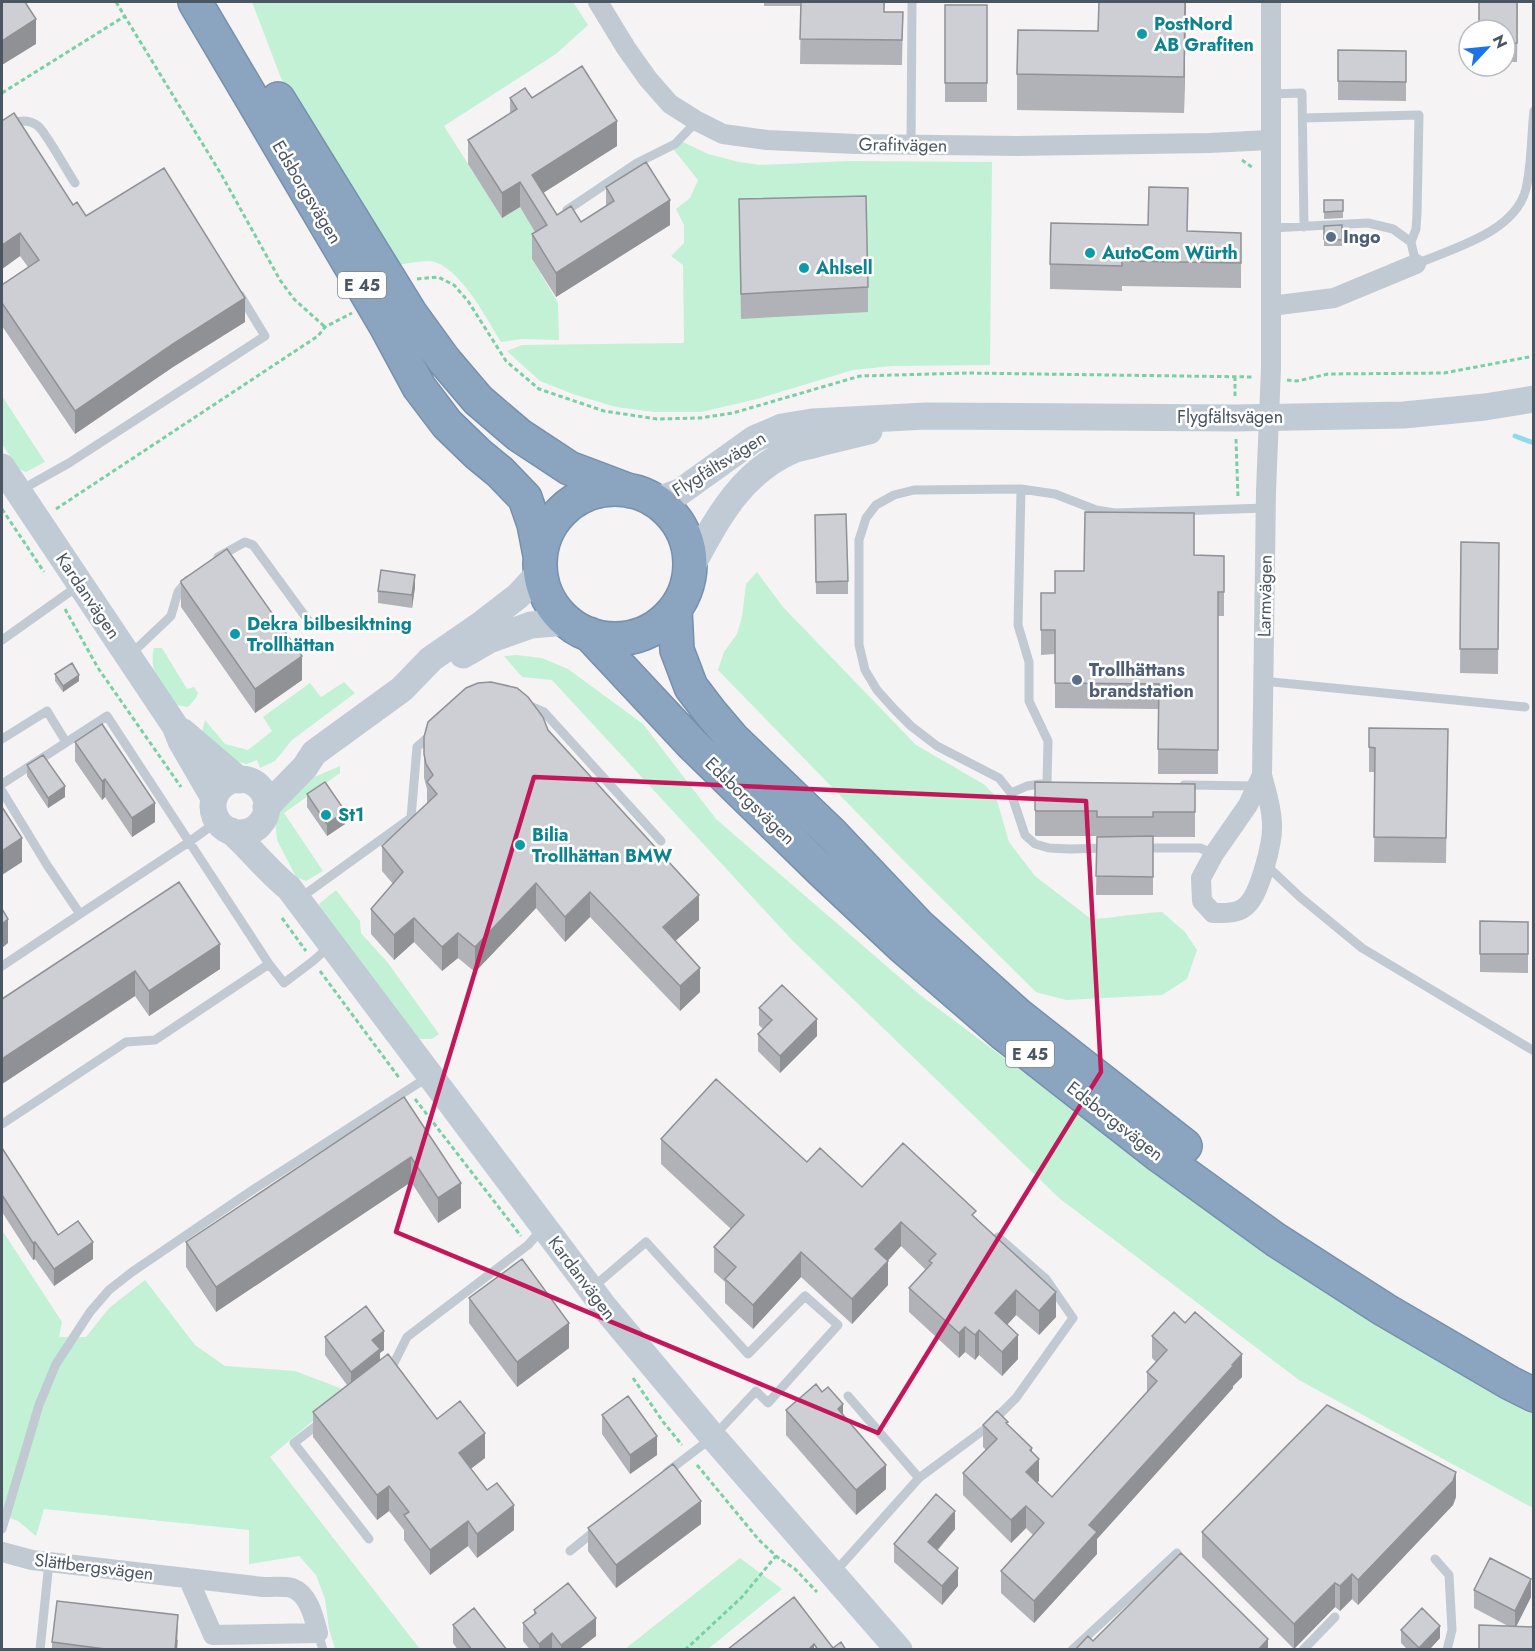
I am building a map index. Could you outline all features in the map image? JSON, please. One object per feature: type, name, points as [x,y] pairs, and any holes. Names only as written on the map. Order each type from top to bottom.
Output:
[{"type":"highway","name":"Edsborgsvägen","points":[[195,2],[385,324],[419,387],[447,424],[525,498],[534,524],[540,564]]},
{"type":"highway","name":"Edsborgsvägen","points":[[217,2],[410,313],[444,360],[478,400],[519,435],[569,468],[642,496]]},
{"type":"highway","points":[[540,564],[547,531],[571,503],[593,492],[612,489],[642,496]]},
{"type":"highway","name":"E 45","points":[[540,564],[545,591],[554,608],[578,628],[608,639],[636,636],[654,628],[675,609],[682,597],[689,571],[688,551],[682,531],[666,509],[642,496]]},
{"type":"highway","name":"Edsborgsvägen","points":[[675,609],[677,650],[682,666],[691,687],[710,712],[733,739],[833,835],[920,927],[1018,1015],[1174,1138],[1292,1226],[1533,1372]]},
{"type":"highway","name":"Edsborgsvägen","points":[[578,628],[821,870],[902,946],[1004,1034],[1160,1156],[1276,1240],[1385,1311],[1533,1395]]},
{"type":"street","name":"Grafitvägen","points":[[598,2],[626,48],[648,79],[670,104],[723,134],[767,140],[911,145],[1017,146],[1270,140]]},
{"type":"street","points":[[1270,417],[1271,2]]},
{"type":"street","points":[[1271,306],[1334,298],[1416,264]]},
{"type":"street","name":"Flygfältsvägen","points":[[642,496],[680,492],[754,439],[782,427],[812,422],[926,416],[1235,418],[1404,415],[1485,407],[1533,399]]},
{"type":"street","name":"Flygfältsvägen","points":[[689,571],[733,496],[752,477],[778,458],[794,450],[926,416]]},
{"type":"street","name":"Larmvägen","points":[[1259,780],[1268,796],[1273,826],[1259,884],[1248,905],[1233,913],[1213,913],[1202,901],[1201,878],[1214,854],[1248,805],[1259,780],[1270,417]]},
{"type":"street","name":"Kardanvägen","points":[[2,467],[175,726],[221,817],[293,894],[590,1290],[713,1437],[899,1650]]},
{"type":"street","points":[[402,689],[431,659],[483,624],[518,596],[540,564]]},
{"type":"street","points":[[314,753],[252,830],[242,833],[221,817],[218,791],[225,784],[271,772],[300,757],[314,753],[402,689],[438,671],[489,640],[531,625],[578,628]]},
{"type":"street","name":"Kardanvägen","points":[[175,726],[244,780]]},
{"type":"street","points":[[244,780],[262,791],[266,802],[263,815]]},
{"type":"street","name":"Kardanvägen","points":[[263,815],[293,894]]},
{"type":"street","name":"Slättbergsvägen","points":[[2,1552],[32,1560],[188,1578],[262,1587],[292,1588],[303,1596],[312,1612],[321,1641],[209,1642],[188,1578]]},
{"type":"lane","points":[[911,145],[912,2]]},
{"type":"lane","points":[[1270,94],[1302,93],[1304,226]]},
{"type":"lane","points":[[1303,118],[1419,116],[1416,229],[1411,242],[1416,264],[1484,235],[1500,226],[1515,211],[1526,189],[1533,111]]},
{"type":"lane","points":[[2,128],[13,122],[28,121],[39,126],[75,183]]},
{"type":"lane","points":[[567,210],[637,163],[675,144],[697,121]]},
{"type":"lane","points":[[1271,228],[1368,223],[1393,229],[1411,242]]},
{"type":"lane","points":[[17,492],[69,463],[265,336],[235,286]]},
{"type":"lane","points":[[1117,848],[1049,848],[1035,844],[1025,835],[1011,793],[999,778],[938,746],[912,726],[877,690],[866,670],[859,645],[859,540],[866,518],[876,505],[894,495],[914,490],[1021,489],[1055,494],[1096,510],[1115,513],[1266,508]]},
{"type":"lane","points":[[1021,489],[1018,625],[1029,662],[1029,701],[1048,741],[1047,783]]},
{"type":"lane","points":[[212,562],[245,542],[253,545],[313,627]]},
{"type":"lane","points":[[128,656],[171,616],[178,592],[192,575]]},
{"type":"lane","points":[[2,640],[81,584]]},
{"type":"lane","points":[[1263,681],[1525,707]]},
{"type":"lane","points":[[513,699],[544,712],[661,841]]},
{"type":"lane","points":[[2,740],[47,711],[66,742]]},
{"type":"lane","points":[[2,784],[106,716],[269,964],[284,983],[332,944]]},
{"type":"lane","points":[[293,894],[411,818],[417,747],[439,727]]},
{"type":"lane","points":[[1177,785],[1259,780]]},
{"type":"lane","points":[[1011,793],[1027,786],[1058,783]]},
{"type":"lane","points":[[2,791],[80,914]]},
{"type":"lane","points":[[2,966],[189,842],[221,817]]},
{"type":"lane","points":[[1129,848],[1200,848],[1214,854]]},
{"type":"lane","points":[[1265,864],[1300,897],[1362,948],[1533,1051]]},
{"type":"lane","points":[[2,1124],[126,1042],[155,1040],[269,964]]},
{"type":"lane","points":[[2,1529],[39,1405],[56,1364],[80,1327],[109,1290],[254,1189],[430,1075]]},
{"type":"lane","points":[[375,1381],[392,1367],[407,1337],[528,1245],[544,1228]]},
{"type":"lane","points":[[832,1575],[919,1478],[985,1429],[1016,1398],[1073,1318],[1046,1279],[998,1237]]},
{"type":"lane","points":[[590,1290],[646,1242],[748,1354],[805,1296],[838,1325],[768,1402],[756,1392],[713,1437],[661,1477]]},
{"type":"lane","points":[[392,1367],[399,1376]]},
{"type":"lane","points":[[849,1396],[919,1478]]},
{"type":"lane","points":[[330,1416],[294,1443],[369,1539]]},
{"type":"lane","points":[[570,1551],[606,1522]]},
{"type":"lane","points":[[1072,1650],[1177,1553]]},
{"type":"lane","points":[[1434,1559],[1449,1575],[1452,1630],[1447,1650]]},
{"type":"lane","points":[[40,1650],[49,1562]]},
{"type":"lane","points":[[1303,1650],[1335,1617]]},
{"type":"path","points":[[116,2],[221,174],[280,280],[294,299],[325,327]]},
{"type":"path","points":[[2,93],[125,16]]},
{"type":"path","points":[[1234,158],[1244,160],[1256,171]]},
{"type":"path","points":[[412,281],[438,277],[453,285],[468,301],[506,361],[539,389],[604,411],[657,419],[700,418],[733,413],[860,376],[967,373],[1247,376],[1298,381],[1328,374],[1444,373],[1533,356]]},
{"type":"path","points":[[37,521],[318,336],[325,327],[359,310]]},
{"type":"path","points":[[1247,376],[1251,371]]},
{"type":"path","points":[[1235,377],[1238,509]]},
{"type":"path","points":[[685,1650],[742,1597],[776,1556]]},
{"type":"highlighted area","points":[[534,777],[1086,801],[1101,1072],[878,1433],[396,1232]]},
{"type":"green space","points":[[252,2],[573,2],[588,25],[556,54],[444,126],[502,218],[520,207],[547,249],[532,259],[558,303],[559,340],[522,339],[501,342],[471,294],[451,271],[440,264],[429,261],[396,265],[281,78]]},
{"type":"green space","points":[[683,142],[708,154],[761,165],[849,161],[992,162],[990,365],[892,366],[853,370],[757,399],[701,412],[654,412],[616,407],[540,381],[507,351],[522,345],[683,343],[683,265],[671,256],[684,243],[684,225],[676,209],[690,198],[698,180],[674,150],[675,146]]},
{"type":"green space","points":[[2,396],[45,462],[26,472],[19,469],[2,444]]},
{"type":"green space","points":[[757,572],[783,607],[916,745],[985,785],[996,797],[1009,842],[1035,876],[1091,919],[1162,912],[1185,932],[1197,950],[1187,979],[1162,995],[1066,1000],[1036,992],[902,859],[718,670],[724,652],[737,634],[742,617],[746,584]]},
{"type":"green space","points":[[154,648],[162,648],[187,689],[194,687],[198,693],[188,707],[176,705],[161,686],[153,664]]},
{"type":"green space","points":[[504,656],[542,658],[568,669],[643,724],[716,819],[920,995],[1255,1245],[1533,1406],[1533,1508],[1299,1380],[1059,1198],[792,940],[552,680],[522,677]]},
{"type":"green space","points":[[344,682],[355,693],[292,740],[275,761],[260,768],[257,760],[247,764],[234,761],[202,732],[205,720],[225,744],[248,750],[272,731],[263,717],[310,683],[321,697]]},
{"type":"green space","points":[[340,766],[340,773],[284,813],[323,871],[306,881],[296,877],[277,840],[275,821],[284,797],[298,784]]},
{"type":"green space","points":[[336,890],[360,921],[361,933],[388,963],[439,1034],[432,1039],[417,1039],[321,910],[319,904]]},
{"type":"green space","points":[[2,1230],[62,1322],[59,1337],[86,1337],[109,1308],[145,1280],[195,1345],[225,1366],[295,1371],[348,1391],[270,1457],[420,1649],[335,1649],[329,1629],[325,1599],[316,1575],[299,1556],[249,1564],[249,1530],[44,1509],[36,1536],[18,1521],[2,1515]]},
{"type":"green space","points":[[740,1558],[782,1589],[708,1649],[625,1649]]},
{"type":"building","points":[[2,2],[25,2],[36,19],[2,41]]},
{"type":"building","points":[[801,2],[884,2],[884,12],[903,12],[902,40],[800,39]]},
{"type":"building","points":[[1099,2],[1185,2],[1184,77],[1017,74],[1018,30],[1098,31]]},
{"type":"building","points":[[1479,2],[1517,2],[1517,18],[1479,18]]},
{"type":"building","points":[[945,5],[987,5],[987,83],[945,83]]},
{"type":"building","points":[[1338,50],[1406,51],[1406,82],[1338,81]]},
{"type":"building","points":[[582,66],[617,121],[532,175],[557,215],[571,206],[581,222],[614,201],[606,187],[646,162],[670,200],[556,273],[532,234],[547,225],[520,182],[502,193],[468,140],[517,109],[510,98],[525,88],[532,98]]},
{"type":"building","points":[[14,113],[73,205],[77,202],[86,216],[164,168],[245,298],[75,411],[2,303],[2,285],[39,260],[20,233],[2,245],[2,121]]},
{"type":"building","points":[[1149,187],[1188,188],[1187,231],[1241,233],[1241,263],[1122,261],[1122,266],[1050,264],[1051,223],[1148,225]]},
{"type":"building","name":"Ahlsell","points":[[866,196],[868,287],[741,294],[739,199]]},
{"type":"building","points":[[1324,200],[1343,200],[1343,211],[1324,212]]},
{"type":"building","points":[[1342,225],[1342,240],[1324,239],[1324,226]]},
{"type":"building","points":[[1085,512],[1194,513],[1194,555],[1224,556],[1224,592],[1218,592],[1218,750],[1158,749],[1159,684],[1055,683],[1055,630],[1041,630],[1041,593],[1055,593],[1055,571],[1084,571]]},
{"type":"building","points":[[846,514],[848,581],[816,582],[815,515]]},
{"type":"building","points":[[1461,542],[1499,543],[1498,649],[1460,649]]},
{"type":"building","name":"Dekra bilbesiktning Trollhättan","points":[[227,549],[302,656],[255,689],[181,583]]},
{"type":"building","points":[[381,570],[415,575],[412,595],[378,591]]},
{"type":"building","points":[[72,663],[79,675],[63,686],[55,674]]},
{"type":"building","name":"Bilia Trollhättan BMW","points":[[491,682],[517,688],[528,697],[543,717],[548,730],[699,895],[663,927],[700,968],[680,986],[590,892],[565,917],[536,883],[475,947],[458,933],[442,947],[414,918],[394,935],[371,909],[403,872],[382,846],[437,794],[427,782],[433,775],[426,764],[424,754],[424,737],[428,722],[466,688],[478,683]]},
{"type":"building","points":[[102,724],[155,803],[132,818],[105,779],[102,781],[75,742]]},
{"type":"building","points":[[1369,728],[1448,729],[1446,838],[1374,837],[1375,748],[1369,747]]},
{"type":"building","points":[[43,755],[65,786],[48,798],[27,765]]},
{"type":"building","points":[[325,782],[345,811],[327,824],[307,794]]},
{"type":"building","points":[[1035,782],[1195,784],[1195,812],[1153,812],[1153,817],[1097,817],[1097,811],[1036,811]]},
{"type":"building","points":[[2,807],[22,838],[2,851]]},
{"type":"building","points":[[1153,836],[1153,877],[1096,876],[1097,837]]},
{"type":"building","points":[[179,882],[220,944],[149,991],[135,971],[2,1059],[2,999]]},
{"type":"building","points":[[2,909],[8,919],[2,924]]},
{"type":"building","points":[[1480,921],[1528,922],[1528,954],[1480,954]]},
{"type":"building","points":[[782,985],[817,1019],[780,1056],[758,1034],[772,1020],[759,1008]]},
{"type":"building","points":[[716,1079],[807,1162],[820,1148],[862,1187],[903,1143],[976,1211],[972,1215],[1056,1292],[1039,1311],[1016,1290],[995,1313],[1018,1335],[1002,1352],[979,1330],[975,1335],[965,1327],[959,1333],[909,1288],[932,1263],[929,1261],[936,1254],[901,1222],[875,1249],[888,1261],[852,1299],[801,1252],[753,1305],[725,1279],[736,1267],[714,1247],[744,1215],[661,1139]]},
{"type":"building","points":[[404,1097],[461,1183],[438,1198],[411,1157],[216,1287],[186,1242]]},
{"type":"building","points":[[2,1148],[58,1235],[78,1221],[93,1242],[54,1269],[35,1242],[33,1243],[2,1195]]},
{"type":"building","points":[[522,1259],[569,1323],[517,1362],[469,1298]]},
{"type":"building","points":[[366,1306],[384,1331],[372,1340],[380,1349],[351,1372],[325,1337]]},
{"type":"building","points":[[1174,1312],[1185,1323],[1195,1312],[1242,1354],[1089,1525],[1097,1532],[1034,1601],[1001,1571],[1044,1523],[1026,1506],[1011,1520],[963,1473],[997,1439],[983,1425],[997,1411],[1008,1422],[1006,1423],[1032,1448],[1030,1450],[1039,1459],[1026,1472],[1052,1497],[1157,1381],[1147,1372],[1167,1350],[1152,1336]]},
{"type":"building","points":[[388,1354],[437,1419],[460,1401],[485,1433],[459,1453],[487,1490],[497,1483],[514,1505],[477,1534],[468,1521],[430,1550],[404,1515],[409,1512],[389,1486],[377,1495],[313,1412]]},
{"type":"building","points":[[816,1384],[822,1392],[828,1387],[843,1404],[838,1409],[886,1465],[856,1490],[786,1410]]},
{"type":"building","points":[[628,1396],[657,1436],[630,1455],[602,1415]]},
{"type":"building","points":[[1327,1405],[1456,1472],[1453,1481],[1358,1580],[1352,1574],[1340,1586],[1335,1583],[1294,1624],[1202,1532]]},
{"type":"building","points":[[673,1464],[701,1501],[616,1565],[588,1528]]},
{"type":"building","points":[[936,1494],[955,1511],[928,1542],[958,1568],[942,1586],[894,1544]]},
{"type":"building","points":[[1181,1553],[1268,1639],[1258,1650],[1075,1650],[1088,1636],[1093,1641]]},
{"type":"building","points":[[1490,1558],[1531,1579],[1515,1611],[1474,1590]]},
{"type":"building","points":[[568,1583],[596,1618],[561,1645],[552,1633],[539,1644],[523,1623],[536,1613],[534,1610]]},
{"type":"building","points":[[794,1597],[833,1648],[841,1642],[846,1650],[818,1650],[814,1644],[808,1650],[727,1650]]},
{"type":"building","points":[[57,1601],[178,1615],[175,1650],[113,1650],[52,1642]]},
{"type":"building","points":[[474,1608],[507,1650],[472,1650],[453,1625]]},
{"type":"building","points":[[1422,1608],[1440,1626],[1419,1648],[1401,1630]]},
{"type":"building","points":[[1479,1625],[1533,1627],[1533,1650],[1479,1650]]},
{"type":"waterway","points":[[1515,436],[1534,443]]},
{"type":"place","name":"PostNord AB Grafiten","points":[[1142,34]]},
{"type":"place","name":"Ingo","points":[[1331,237]]},
{"type":"place","name":"AutoCom Würth","points":[[1090,253]]},
{"type":"place","name":"Ahlsell","points":[[804,268]]},
{"type":"place","name":"Dekra bilbesiktning Trollhättan","points":[[235,634]]},
{"type":"place","name":"Trollhättans brandstation","points":[[1077,680]]},
{"type":"place","name":"St1","points":[[326,815]]},
{"type":"place","name":"Bilia Trollhättan BMW","points":[[520,845]]}]
